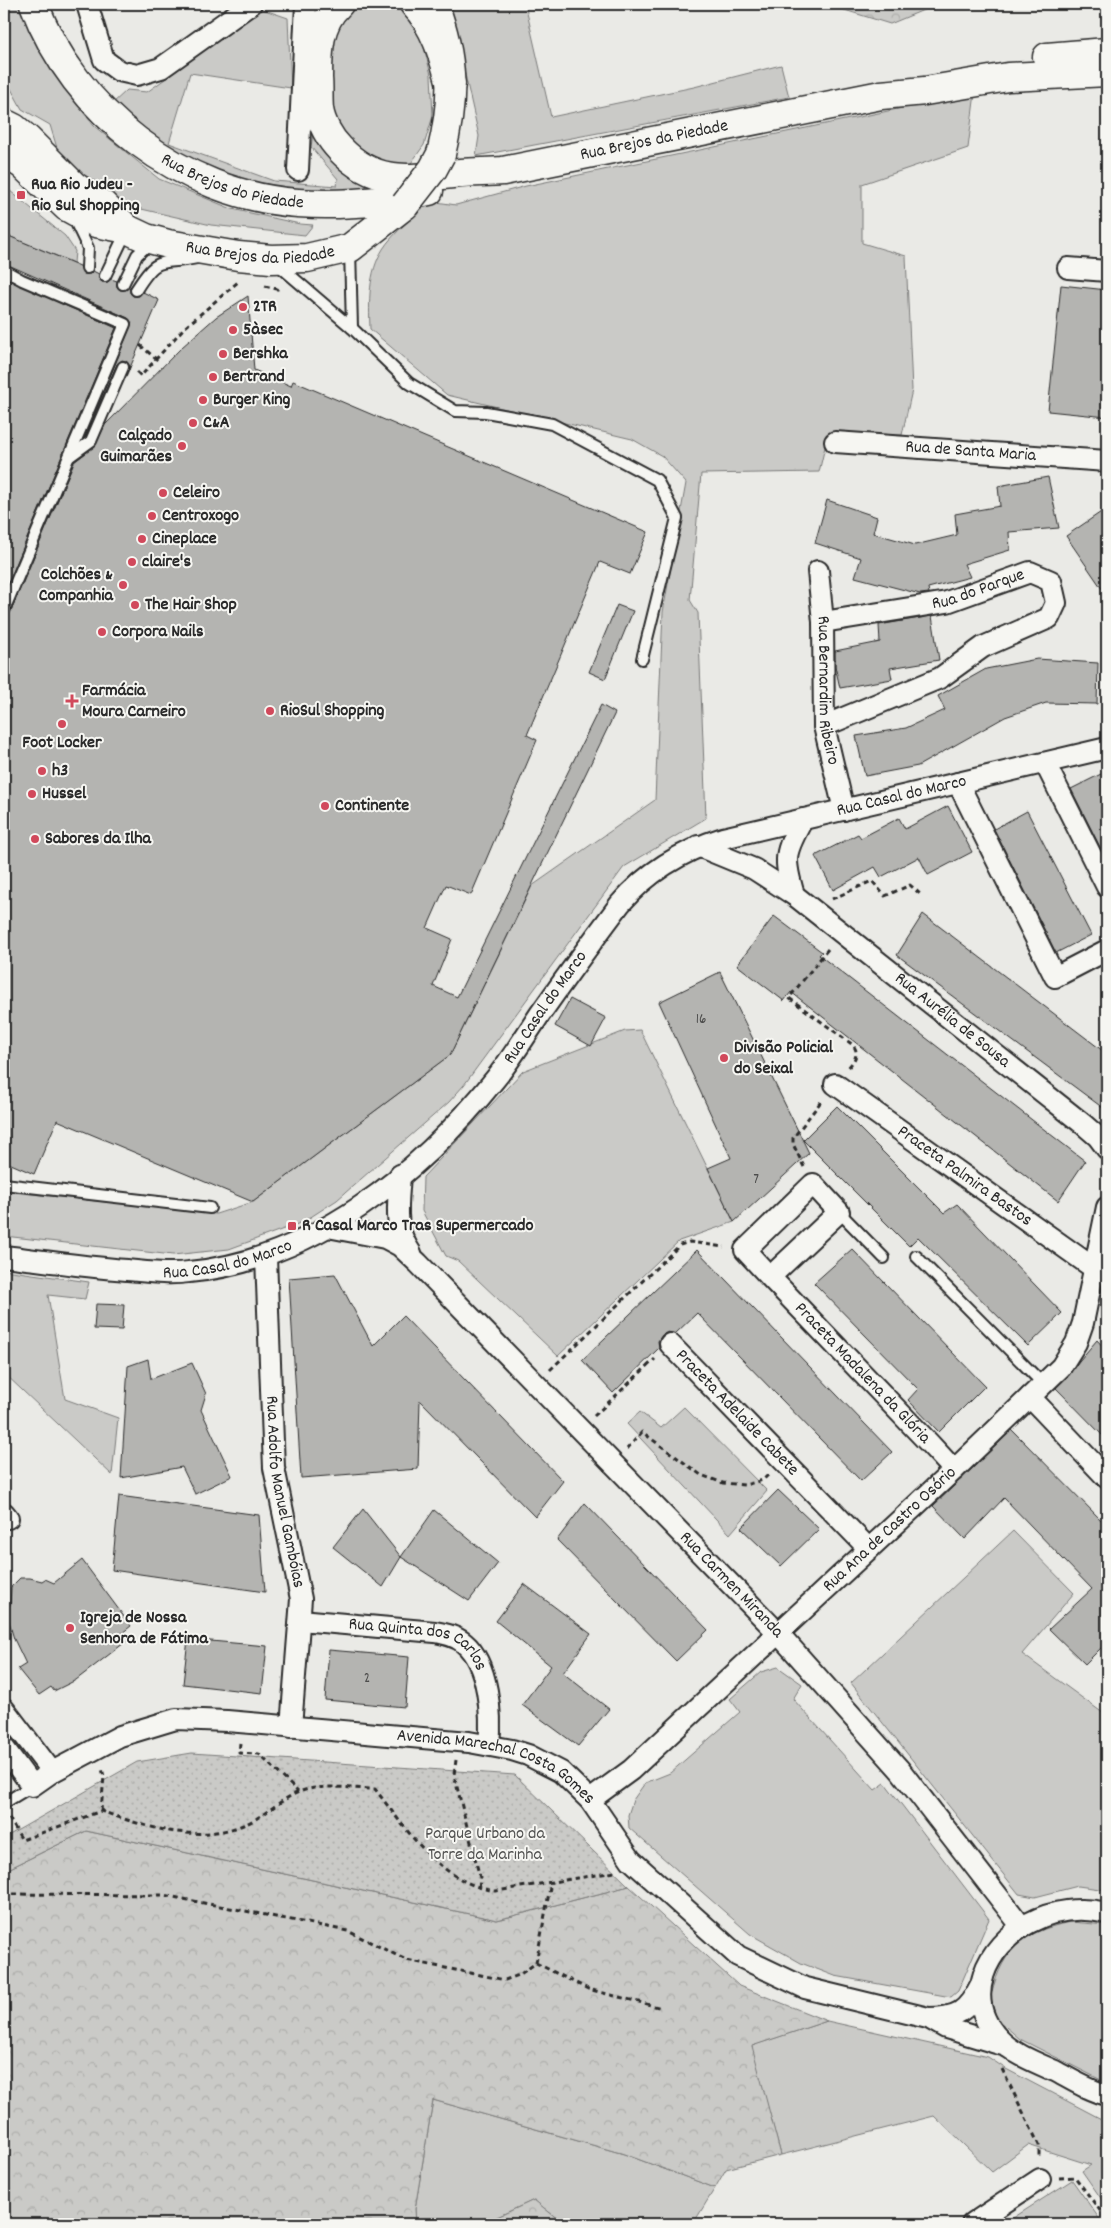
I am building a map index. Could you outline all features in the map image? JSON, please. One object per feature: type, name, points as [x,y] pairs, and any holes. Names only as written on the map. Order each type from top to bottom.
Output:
[{"type":"main road","name":"Rua Brejos do Piedade","points":[[34,4],[39,17],[74,78],[95,104],[119,128],[148,150],[183,170],[240,192],[288,201],[350,204],[379,201],[461,186],[503,171]]},
{"type":"main road","name":"Rua Brejos da Piedade","points":[[339,4],[324,27],[318,45],[319,110],[324,127],[336,145],[351,160],[368,171],[387,178],[409,179],[503,171],[881,94],[926,91],[1008,77],[1107,72]]},
{"type":"main road","name":"Rua Brejos da Piedade","points":[[4,153],[23,166],[66,207],[96,223],[127,229],[153,240],[222,253],[271,259],[307,258],[350,248],[405,205],[433,169],[441,154],[452,99],[451,84],[436,38],[429,23],[414,4]]},
{"type":"main road","points":[[434,4],[447,48],[451,84]]},
{"type":"main road","name":"Rua Brejos da Piedade","points":[[881,94],[923,79],[988,65],[1107,52]]},
{"type":"main road","name":"Rua Brejos da Piedade","points":[[7,122],[36,147],[74,186],[103,205],[127,229]]},
{"type":"street","points":[[87,4],[104,60],[119,71],[137,75],[161,68],[251,4]]},
{"type":"street","points":[[298,170],[306,4]]},
{"type":"street","points":[[1068,268],[1107,271]]},
{"type":"street","name":"Rua de Santa Maria","points":[[835,442],[1107,461]]},
{"type":"street","name":"Rua Bernardim Ribeiro","points":[[818,571],[823,622],[824,726],[844,810]]},
{"type":"street","name":"Rua do Parque","points":[[823,622],[947,602],[1030,572],[1051,581],[1056,603],[1049,618],[983,647],[940,678],[824,726]]},
{"type":"street","name":"Rua Casal do Marco","points":[[4,1256],[157,1273],[187,1273],[225,1268],[266,1257],[299,1242],[370,1199],[447,1133],[497,1076],[580,957],[634,887],[651,873],[698,846],[802,819],[1107,748]]},
{"type":"street","points":[[1045,763],[1107,887]]},
{"type":"street","points":[[958,783],[1055,977],[1107,950]]},
{"type":"street","points":[[794,895],[786,866],[786,854],[802,819]]},
{"type":"street","name":"Rua Aurélia de Sousa","points":[[698,846],[754,868],[794,895],[1083,1124],[1098,1137],[1107,1149]]},
{"type":"street","name":"Praceta Palmira Bastos","points":[[834,1084],[1095,1269]]},
{"type":"street","name":"Rua Carmen Miranda","points":[[400,1175],[399,1230],[403,1242],[418,1263]]},
{"type":"street","points":[[745,1250],[813,1184],[839,1212],[770,1277]]},
{"type":"street","name":"Rua Ana de Castro Osório","points":[[590,1800],[631,1770],[954,1470],[1061,1367],[1076,1343],[1083,1324],[1107,1207]]},
{"type":"street","name":"Rua Carmen Miranda","points":[[328,1226],[385,1238],[400,1246],[418,1263],[778,1633],[900,1770],[1022,1927]]},
{"type":"street","name":"Praceta Madalena da Glória","points":[[745,1250],[954,1470]]},
{"type":"street","name":"Rua Adolfo Manuel Gambóias","points":[[266,1257],[274,1468],[300,1587],[300,1620],[291,1727]]},
{"type":"street","name":"Praceta Adelaide Cabete","points":[[670,1344],[869,1549]]},
{"type":"street","points":[[1037,1391],[1107,1478]]},
{"type":"street","name":"Rua Quinta dos Carlos","points":[[300,1620],[435,1632],[455,1637],[472,1651],[480,1668],[491,1714],[489,1745]]},
{"type":"street","points":[[4,1709],[52,1772]]},
{"type":"street","name":"Avenida Marechal Costa Gomes","points":[[32,1786],[52,1772],[120,1736],[176,1719],[291,1727],[489,1745],[528,1755],[561,1772],[590,1800],[631,1860],[738,1956],[805,1988],[827,1995],[928,2018],[948,2018],[958,2014],[967,2007],[980,1986]]},
{"type":"street","points":[[4,1748],[32,1786]]},
{"type":"street","points":[[1103,2095],[1012,2049],[1000,2041],[988,2023],[982,2007],[980,1986],[987,1964],[994,1954],[1008,1938],[1022,1927],[1040,1918],[1066,1911],[1082,1910],[1107,1913]]},
{"type":"street","name":"Avenida Marechal Costa Gomes","points":[[928,2018],[946,2028],[987,2039],[1012,2049]]},
{"type":"street","points":[[972,2224],[1040,2179]]},
{"type":"lane","points":[[66,207],[81,230],[88,248],[87,268]]},
{"type":"lane","points":[[104,276],[127,229]]},
{"type":"lane","points":[[123,284],[137,255],[153,240]]},
{"type":"lane","points":[[350,248],[352,328]]},
{"type":"lane","points":[[136,290],[148,271],[155,264],[178,262],[222,253]]},
{"type":"lane","points":[[271,259],[352,328],[410,383],[455,411],[486,412],[552,424],[658,480],[677,518],[642,659]]},
{"type":"lane","points":[[4,270],[22,280],[125,324],[4,610]]},
{"type":"lane","points":[[69,457],[91,441],[123,367]]},
{"type":"lane","points":[[4,1184],[210,1208]]},
{"type":"lane","points":[[839,1212],[884,1258]]},
{"type":"lane","points":[[916,1256],[1037,1391]]},
{"type":"lane","name":"Avenida Marechal Costa Gomes","points":[[4,1803],[32,1786]]},
{"type":"path","points":[[141,376],[183,329],[239,281]]},
{"type":"path","points":[[140,345],[156,359]]},
{"type":"path","points":[[794,895],[834,899],[872,881],[885,896],[910,885],[921,895]]},
{"type":"path","points":[[813,1184],[793,1144],[793,1138],[855,1059],[855,1048],[789,998],[841,933]]},
{"type":"path","points":[[535,1384],[680,1245],[690,1242],[745,1250]]},
{"type":"path","name":"Praceta Adelaide Cabete","points":[[580,1430],[670,1344]]},
{"type":"path","points":[[613,1464],[642,1432],[701,1475],[723,1484],[745,1485],[763,1480],[784,1461]]},
{"type":"path","points":[[241,1723],[239,1753],[259,1754],[298,1792]]},
{"type":"path","points":[[457,1741],[454,1775],[480,1878],[480,1889]]},
{"type":"path","points":[[94,1749],[104,1776],[101,1811]]},
{"type":"path","points":[[8,1817],[22,1840],[101,1811],[144,1826],[185,1833],[217,1833],[243,1825],[298,1792],[315,1788],[375,1789],[422,1850],[467,1883],[480,1889],[496,1891],[620,1871],[631,1860]]},
{"type":"path","points":[[4,1894],[163,1895],[348,1930],[406,1960],[505,1980],[519,1975],[536,1963],[551,1882]]},
{"type":"path","points":[[536,1963],[588,1989],[662,2008]]},
{"type":"path","points":[[987,2039],[1039,2145],[1040,2179]]},
{"type":"path","points":[[1075,2177],[1107,2220]]},
{"type":"green space","points":[[4,4],[19,4],[60,82],[94,126],[159,179],[232,209],[300,224],[313,225],[305,235],[211,225],[124,205],[109,196],[69,163],[57,148],[50,125],[22,109],[4,76]]},
{"type":"green space","points":[[390,4],[406,9],[421,35],[431,75],[433,116],[424,145],[409,166],[390,170],[360,156],[331,116],[331,50],[333,32],[345,16],[361,5]]},
{"type":"green space","points":[[449,4],[525,4],[551,117],[694,87],[781,65],[789,97],[476,156],[479,136]]},
{"type":"green space","points":[[825,4],[938,4],[890,24]]},
{"type":"green space","points":[[262,9],[288,18],[291,88],[190,73],[169,143],[274,181],[337,186],[338,179],[311,147],[314,126],[380,189],[370,194],[259,187],[181,162],[112,104],[127,90],[147,92]]},
{"type":"green space","points":[[975,93],[968,148],[862,184],[862,243],[906,256],[912,390],[902,435],[828,434],[819,472],[701,474],[690,600],[698,613],[706,818],[624,867],[464,1085],[449,1102],[337,1200],[303,1222],[229,1249],[173,1255],[4,1236],[4,1191],[216,1214],[253,1202],[450,1055],[532,886],[655,800],[663,612],[686,483],[662,456],[632,439],[447,395],[370,329],[370,288],[374,268],[387,243],[430,201],[456,205],[526,186]]},
{"type":"green space","points":[[4,186],[65,236],[75,251],[74,263],[4,234]]},
{"type":"green space","points":[[640,1030],[734,1222],[679,1241],[558,1356],[458,1261],[446,1256],[422,1211],[423,1177],[523,1071],[625,1031]]},
{"type":"green space","points":[[4,1270],[89,1282],[85,1299],[48,1295],[65,1399],[118,1418],[112,1475],[4,1373]]},
{"type":"green space","points":[[684,1407],[767,1491],[730,1534],[627,1424],[640,1412],[661,1428]]},
{"type":"green space","points":[[1013,1531],[1074,1593],[1022,1654],[1107,1716],[1107,1890],[1078,1886],[1035,1897],[1019,1894],[851,1683]]},
{"type":"green space","points":[[778,1667],[802,1684],[793,1699],[875,1790],[885,1783],[989,1919],[958,1991],[951,1997],[835,1976],[801,1963],[750,1934],[629,1828],[628,1815],[633,1800],[645,1783],[670,1773],[740,1712],[730,1699],[761,1672]]},
{"type":"green space","name":"Parque Urbano da Torre da Marinha","points":[[192,1753],[515,1775],[629,1886],[497,1920],[86,1831],[4,1871],[4,1838],[137,1762]]},
{"type":"green space","points":[[86,1831],[497,1920],[629,1886],[739,1986],[827,2021],[752,2046],[781,2155],[726,2169],[715,2188],[624,2154],[433,2100],[415,2209],[416,2224],[4,2224],[4,1871]]},
{"type":"green space","points":[[1070,1922],[1107,1925],[1107,2083],[1020,2039],[999,2021],[989,2003],[999,1970],[1014,1948],[1037,1932]]},
{"type":"green space","points":[[827,2021],[988,2057],[1006,2069],[1107,2122],[1107,2207],[1082,2171],[1091,2165],[1028,2145],[992,2172],[934,2116],[781,2155],[751,2046]]},
{"type":"green space","points":[[433,2100],[624,2154],[715,2188],[693,2224],[564,2224],[534,2200],[482,2224],[416,2224],[415,2209]]},
{"type":"green space","points":[[1072,2180],[1103,2224],[1012,2224],[1010,2220]]},
{"type":"green space","points":[[534,2200],[564,2224],[482,2224]]},
{"type":"building","points":[[4,234],[80,266],[84,274],[90,274],[93,271],[99,274],[99,279],[102,282],[108,282],[111,279],[117,281],[117,287],[120,290],[126,290],[130,287],[130,293],[133,296],[139,296],[143,292],[159,300],[129,370],[130,366],[126,361],[122,360],[117,364],[85,437],[132,323],[128,318],[4,263]]},
{"type":"building","points":[[4,278],[116,328],[4,593]]},
{"type":"building","points":[[1061,285],[1107,290],[1107,417],[1048,411]]},
{"type":"building","name":"RioSul Shopping","points":[[248,296],[254,370],[291,386],[293,381],[648,532],[630,574],[600,562],[527,735],[537,740],[471,895],[446,885],[427,928],[452,939],[433,986],[457,997],[601,705],[615,713],[450,1055],[253,1202],[57,1120],[34,1174],[4,1161],[4,617],[10,613],[74,462],[95,446],[105,425],[182,347],[216,317]]},
{"type":"building","points":[[1048,477],[1059,528],[1009,532],[1010,550],[964,564],[970,577],[928,588],[929,593],[920,594],[855,577],[861,558],[815,543],[827,500],[877,517],[873,533],[915,545],[957,535],[955,514],[1000,506],[998,486]]},
{"type":"building","points":[[1107,508],[1107,596],[1066,536]]},
{"type":"building","points":[[617,605],[633,611],[605,679],[589,672]]},
{"type":"building","points":[[932,616],[939,660],[890,668],[892,679],[840,688],[835,666],[835,651],[880,642],[879,625]]},
{"type":"building","points":[[1037,659],[1098,663],[1097,704],[1046,703],[1005,717],[918,766],[865,776],[856,736],[906,728],[945,710],[938,696],[986,669]]},
{"type":"building","points":[[1107,771],[1107,861],[1071,789]]},
{"type":"building","points":[[948,806],[972,852],[928,875],[919,857],[881,877],[875,867],[833,890],[815,856],[858,834],[861,838],[899,818],[905,829]]},
{"type":"building","points":[[1027,811],[1091,935],[1056,953],[994,829]]},
{"type":"building","points":[[923,914],[1107,1054],[1107,1111],[897,955]]},
{"type":"building","points":[[774,916],[822,952],[819,955],[1085,1161],[1058,1201],[791,992],[784,1001],[737,965]]},
{"type":"building","name":"Divisão Policial do Seixal","points":[[720,972],[809,1153],[734,1222],[708,1168],[731,1158],[659,1002]]},
{"type":"building","points":[[570,999],[606,1018],[591,1046],[555,1026]]},
{"type":"building","points":[[837,1106],[944,1213],[957,1204],[1062,1313],[1028,1346],[918,1237],[909,1246],[803,1140]]},
{"type":"building","points":[[852,1249],[985,1386],[939,1432],[908,1400],[918,1389],[814,1283]]},
{"type":"building","points":[[697,1250],[892,1452],[861,1481],[697,1313],[675,1334],[668,1332],[662,1335],[658,1341],[659,1348],[613,1393],[582,1360]]},
{"type":"building","points":[[335,1274],[373,1346],[403,1316],[563,1481],[535,1517],[420,1400],[418,1469],[301,1478],[289,1278]]},
{"type":"building","points":[[96,1304],[124,1305],[122,1330],[94,1329]]},
{"type":"building","points":[[1097,1340],[1107,1351],[1107,1440],[1056,1388]]},
{"type":"building","points":[[148,1359],[151,1379],[192,1363],[206,1394],[201,1410],[232,1476],[195,1494],[182,1467],[121,1478],[128,1366]]},
{"type":"building","points":[[1012,1430],[1107,1526],[1107,1642],[1085,1664],[1049,1629],[1092,1589],[1004,1498],[965,1539],[933,1506]]},
{"type":"building","points":[[778,1490],[819,1529],[781,1566],[741,1528]]},
{"type":"building","points":[[119,1496],[259,1515],[265,1592],[112,1570]]},
{"type":"building","points":[[585,1503],[708,1630],[676,1661],[557,1540]]},
{"type":"building","points":[[363,1509],[401,1557],[383,1587],[333,1547]]},
{"type":"building","points":[[434,1510],[498,1563],[469,1601],[401,1557]]},
{"type":"building","name":"Igreja de Nossa Senhora de Fátima","points":[[82,1560],[131,1626],[122,1633],[128,1640],[76,1680],[54,1691],[51,1687],[39,1695],[18,1669],[26,1664],[14,1639],[8,1618],[7,1608],[10,1605],[11,1587],[20,1578],[42,1581],[45,1579],[54,1583]]},
{"type":"building","points":[[524,1584],[591,1634],[563,1673],[609,1709],[578,1746],[522,1705],[551,1666],[496,1621]]},
{"type":"building","points":[[188,1639],[267,1646],[262,1693],[183,1684]]},
{"type":"building","points":[[329,1650],[409,1657],[405,1707],[325,1700]]},
{"type":"place","name":"Rua Rio Judeu - Rio Sul Shopping","points":[[21,195]]},
{"type":"place","name":"2TR","points":[[243,307]]},
{"type":"place","name":"5àsec","points":[[233,330]]},
{"type":"place","name":"Bershka","points":[[223,354]]},
{"type":"place","name":"Bertrand","points":[[213,377]]},
{"type":"place","name":"Burger King","points":[[203,400]]},
{"type":"place","name":"C&A","points":[[193,423]]},
{"type":"place","name":"Calçado Guimarães","points":[[182,446]]},
{"type":"place","name":"Celeiro","points":[[163,493]]},
{"type":"place","name":"Centroxogo","points":[[152,516]]},
{"type":"place","name":"Cineplace","points":[[142,539]]},
{"type":"place","name":"claire's","points":[[132,562]]},
{"type":"place","name":"Colchões & Companhia","points":[[123,585]]},
{"type":"place","name":"The Hair Shop","points":[[135,605]]},
{"type":"place","name":"Corpora Nails","points":[[102,632]]},
{"type":"place","name":"Farmácia Moura Carneiro","points":[[72,701]]},
{"type":"place","name":"RioSul Shopping","points":[[270,711]]},
{"type":"place","name":"Foot Locker","points":[[62,724]]},
{"type":"place","name":"h3","points":[[42,771]]},
{"type":"place","name":"Hussel","points":[[32,794]]},
{"type":"place","name":"Continente","points":[[325,806]]},
{"type":"place","name":"Sabores da Ilha","points":[[35,839]]},
{"type":"place","name":"Divisão Policial do Seixal","points":[[724,1058]]},
{"type":"place","name":"R Casal Marco Tras Supermercado","points":[[292,1226]]},
{"type":"place","name":"Igreja de Nossa Senhora de Fátima","points":[[70,1628]]}]
